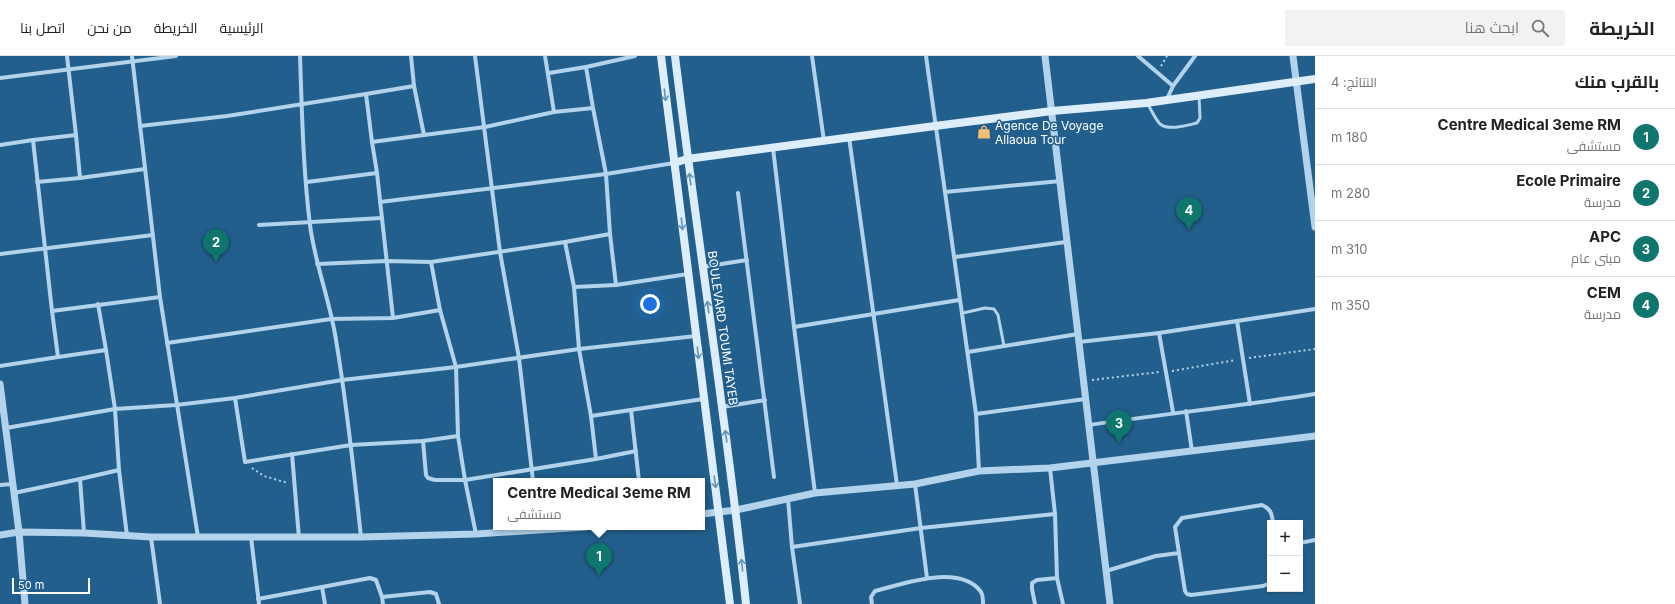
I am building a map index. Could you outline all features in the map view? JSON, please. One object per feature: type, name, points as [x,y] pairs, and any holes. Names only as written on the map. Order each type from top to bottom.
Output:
[{"type":"main road","points":[[661,56],[730,604]]},
{"type":"main road","name":"BOULEVARD TOUMI TAYEB","points":[[675,56],[702,266],[736,510],[746,604]]},
{"type":"main road","points":[[674,163],[688,159],[849,137],[1052,111],[1146,103],[1198,94],[1315,79]]},
{"type":"street","points":[[67,56],[80,178]]},
{"type":"street","points":[[132,56],[160,297],[198,537]]},
{"type":"street","points":[[0,78],[68,68],[176,56]]},
{"type":"street","points":[[300,56],[302,131],[310,223],[317,264],[336,340],[351,446],[361,537]]},
{"type":"street","points":[[411,56],[414,86],[424,135]]},
{"type":"street","points":[[476,56],[491,188],[500,252],[519,358],[533,478]]},
{"type":"street","points":[[545,56],[549,73],[554,112]]},
{"type":"street","points":[[549,73],[586,67],[636,56]]},
{"type":"street","points":[[812,56],[824,141]]},
{"type":"street","points":[[926,56],[976,414],[979,472]]},
{"type":"street","points":[[1045,56],[1110,604]]},
{"type":"street","points":[[1138,56],[1173,86]]},
{"type":"street","points":[[1166,100],[1173,86],[1195,56]]},
{"type":"street","points":[[1293,56],[1315,225]]},
{"type":"street","points":[[586,67],[606,174],[610,234],[616,285]]},
{"type":"street","points":[[140,126],[227,116],[414,86]]},
{"type":"street","points":[[366,94],[377,173],[393,318]]},
{"type":"street","points":[[372,142],[485,127],[554,112],[593,108]]},
{"type":"street","points":[[0,145],[76,135]]},
{"type":"street","points":[[849,137],[897,485]]},
{"type":"street","points":[[33,140],[58,357]]},
{"type":"street","points":[[773,148],[815,493]]},
{"type":"street","points":[[380,202],[606,174],[674,163]]},
{"type":"street","points":[[38,182],[145,169]]},
{"type":"street","points":[[307,182],[377,173]]},
{"type":"street","points":[[945,192],[1061,181]]},
{"type":"street","points":[[738,193],[774,477]]},
{"type":"street","points":[[259,226],[382,218]]},
{"type":"street","points":[[317,264],[386,261],[431,262],[610,234]]},
{"type":"street","points":[[0,254],[45,250],[103,240],[153,235]]},
{"type":"street","points":[[565,242],[574,287],[579,349],[591,416],[596,459]]},
{"type":"street","points":[[955,256],[1066,242]]},
{"type":"street","points":[[702,266],[747,260]]},
{"type":"street","points":[[431,262],[440,310],[456,367],[458,436],[476,534]]},
{"type":"street","points":[[574,287],[616,285],[688,274]]},
{"type":"street","points":[[52,310],[160,297]]},
{"type":"street","points":[[794,327],[960,300]]},
{"type":"street","points":[[98,304],[115,409],[118,470],[127,536]]},
{"type":"street","points":[[1079,342],[1159,333],[1315,309]]},
{"type":"street","points":[[167,343],[331,319],[393,318],[440,310]]},
{"type":"street","points":[[1237,322],[1250,404]]},
{"type":"street","points":[[1159,333],[1173,412]]},
{"type":"street","points":[[968,352],[1078,334]]},
{"type":"street","points":[[6,428],[115,409],[176,405],[235,398],[342,380],[456,367],[579,349],[696,336]]},
{"type":"street","points":[[0,366],[106,350]]},
{"type":"street","points":[[0,384],[19,532],[25,604]]},
{"type":"street","points":[[1089,425],[1173,412],[1250,404],[1315,394]]},
{"type":"street","points":[[235,398],[245,462],[351,446],[422,441],[458,436]]},
{"type":"street","points":[[591,416],[703,399]]},
{"type":"street","points":[[976,414],[1085,399]]},
{"type":"street","points":[[722,407],[764,400]]},
{"type":"street","points":[[631,410],[639,478]]},
{"type":"street","points":[[1186,411],[1192,451]]},
{"type":"street","points":[[705,514],[736,510],[815,493],[915,484],[979,472],[1050,468],[1315,436]]},
{"type":"street","points":[[422,441],[426,475],[428,478],[435,480],[465,480],[636,451]]},
{"type":"street","points":[[292,454],[299,538]]},
{"type":"street","points":[[1050,468],[1055,514],[1057,578],[1063,604]]},
{"type":"street","points":[[13,493],[118,470]]},
{"type":"street","points":[[80,479],[84,533]]},
{"type":"street","points":[[0,485],[12,484]]},
{"type":"street","points":[[915,484],[927,578]]},
{"type":"street","points":[[788,499],[792,547],[800,604]]},
{"type":"street","points":[[1267,584],[1191,595],[1187,594],[1185,591],[1175,527],[1182,518],[1262,506],[1268,508],[1272,514],[1273,520]]},
{"type":"street","points":[[792,547],[921,528],[1055,514]]},
{"type":"street","points":[[0,535],[19,532],[84,533],[151,537],[299,538],[476,534],[525,530]]},
{"type":"street","points":[[151,537],[160,604]]},
{"type":"street","points":[[251,537],[259,602],[322,587],[370,578],[376,580],[383,604]]},
{"type":"street","points":[[1303,542],[1315,540]]},
{"type":"street","points":[[1106,571],[1156,556],[1179,553]]},
{"type":"street","points":[[872,604],[872,597],[875,591],[927,578],[958,578],[971,582],[982,593],[983,604]]},
{"type":"street","points":[[1035,604],[1032,584],[1037,580],[1057,578]]},
{"type":"street","points":[[322,587],[325,604]]},
{"type":"street","points":[[382,597],[430,592],[436,594],[439,604]]},
{"type":"lane","points":[[1146,103],[1159,124],[1165,127],[1188,125],[1197,123],[1200,118],[1198,94]]},
{"type":"lane","points":[[963,313],[985,308],[994,309],[998,315],[1004,346]]},
{"type":"path","points":[[1157,72],[1167,56]]},
{"type":"path","points":[[1083,381],[1166,372],[1242,359],[1315,349]]},
{"type":"path","points":[[245,462],[264,476],[294,484]]},
{"type":"place","name":"Agence De Voyage Allaoua Tour","points":[[984,132]]},
{"type":"place","name":"CEM","points":[[1189,230]]},
{"type":"place","name":"Ecole Primaire","points":[[216,262]]},
{"type":"place","name":"APC","points":[[1119,443]]},
{"type":"place","name":"Centre Medical 3eme RM","points":[[599,576]]}]
